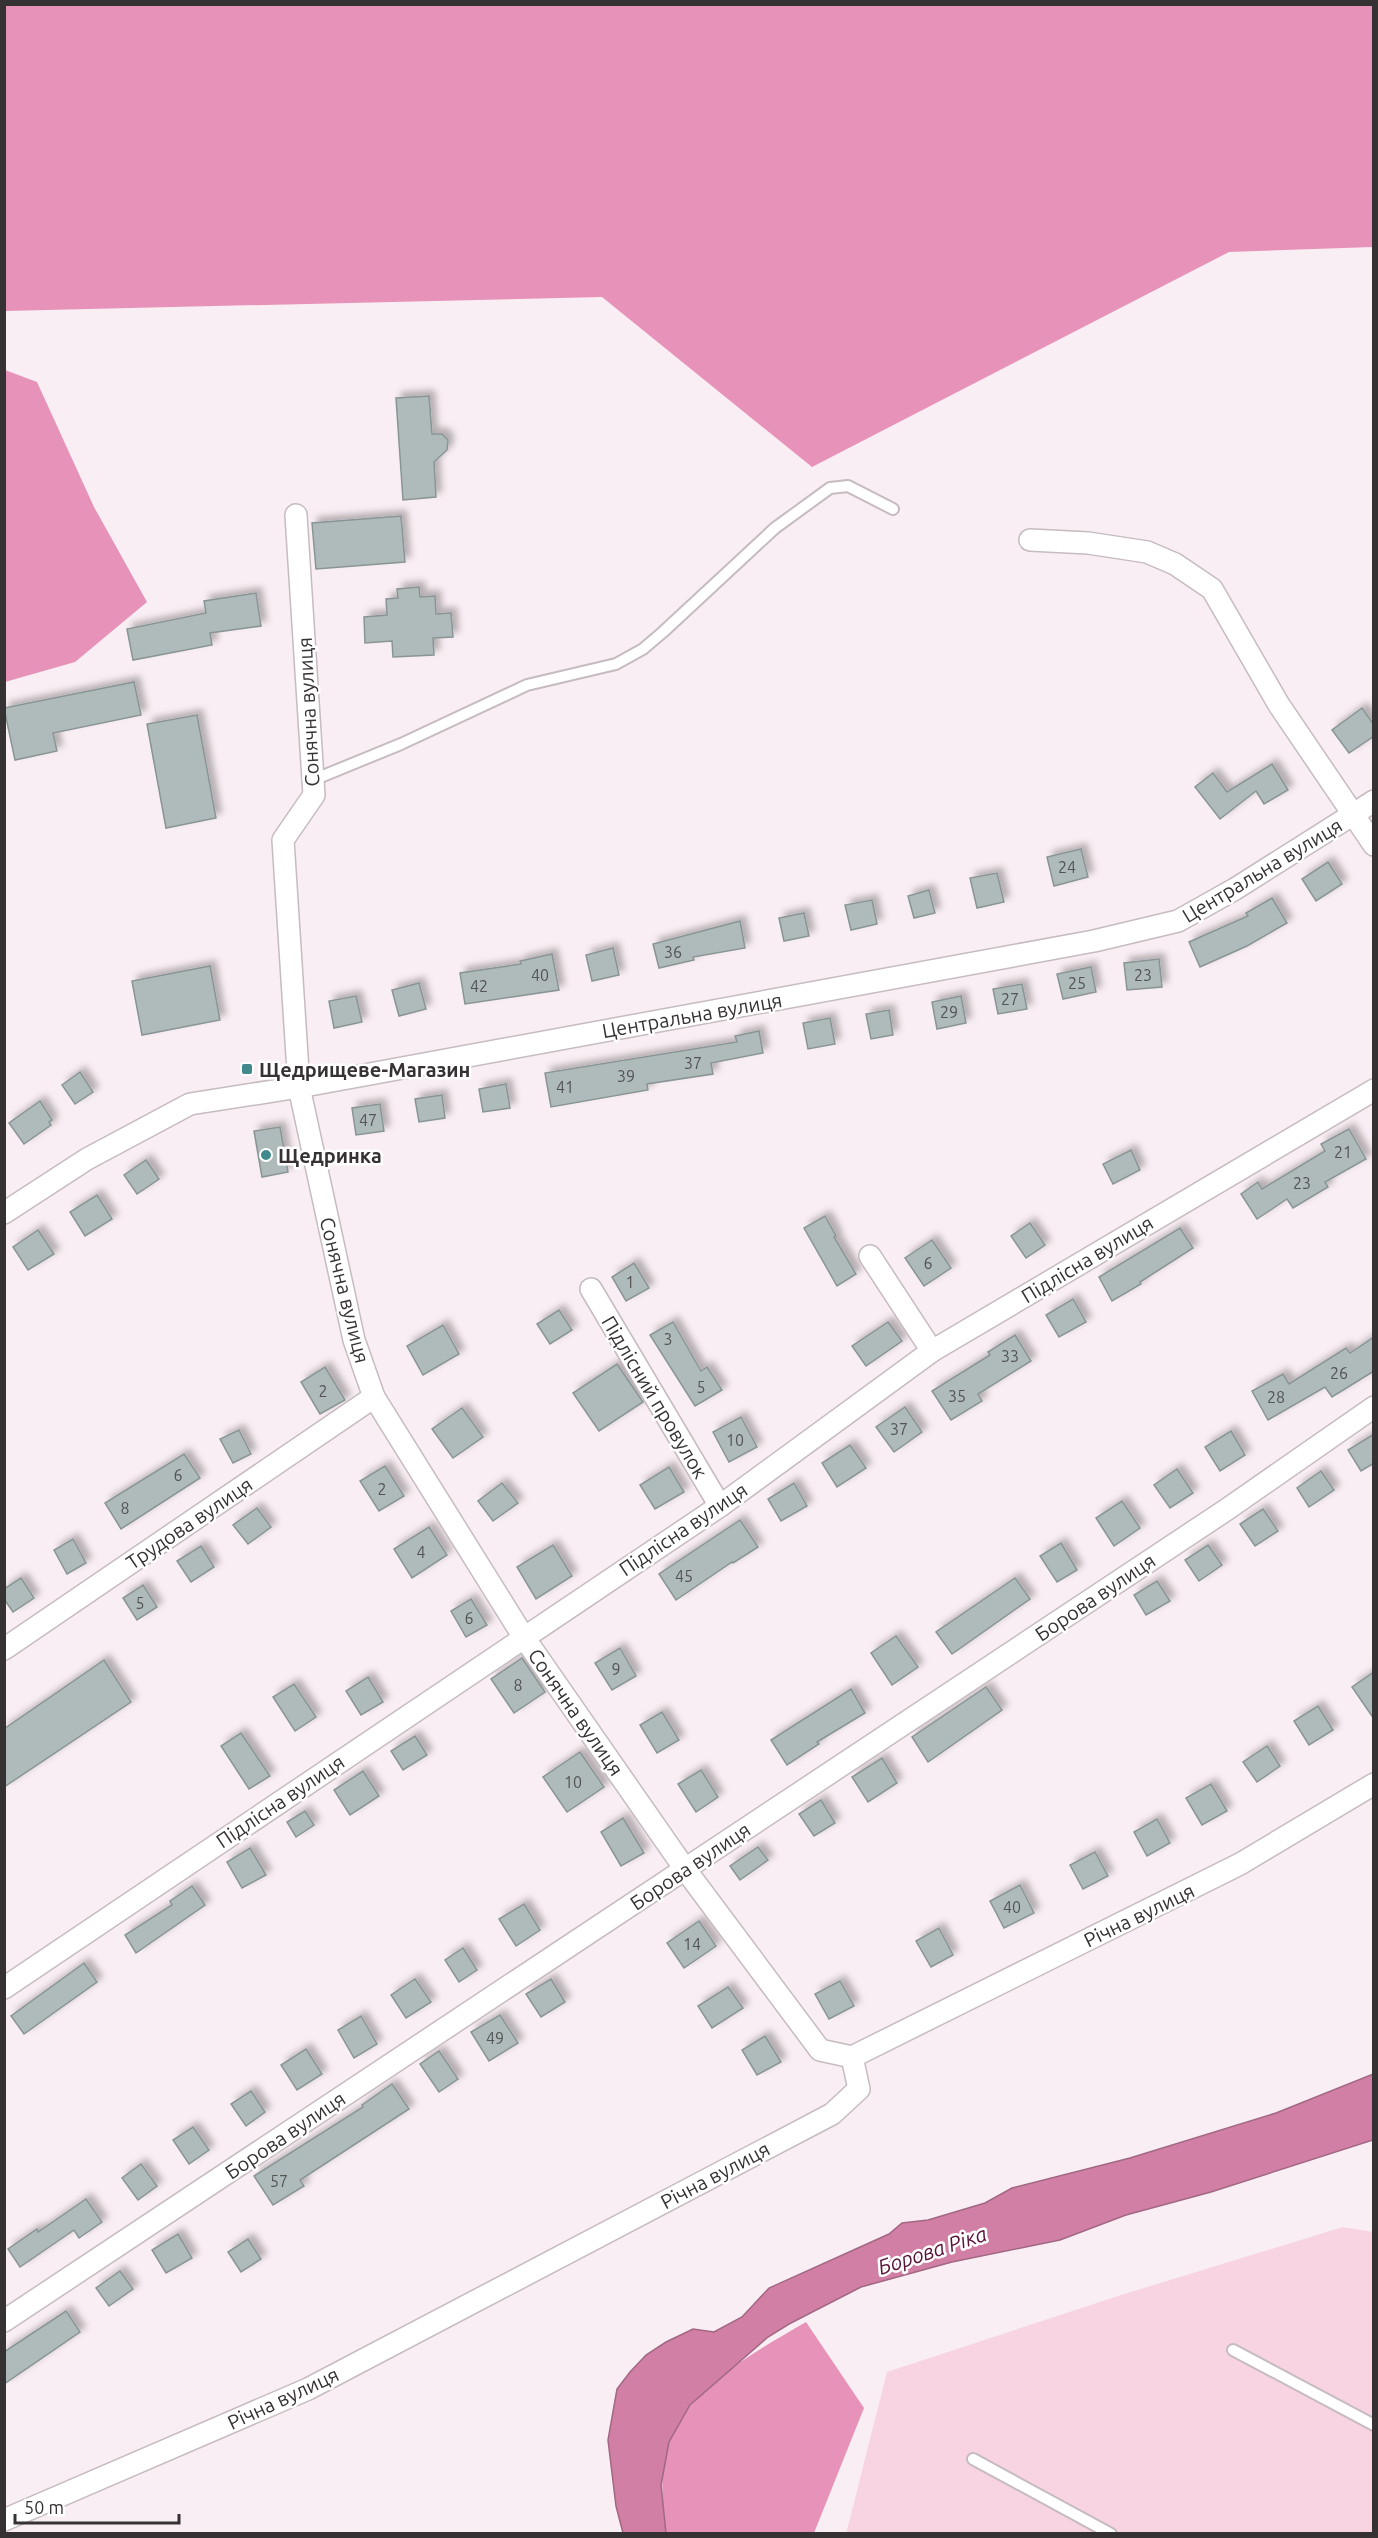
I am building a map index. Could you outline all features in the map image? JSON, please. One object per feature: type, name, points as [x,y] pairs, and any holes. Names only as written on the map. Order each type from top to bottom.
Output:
[{"type":"street","name":"Сонячна вулиця","points":[[296,515],[314,795],[283,840],[299,1087],[354,1340],[374,1397],[522,1636],[686,1869],[820,2050],[852,2057]]},
{"type":"street","points":[[1030,540],[1088,543],[1147,552],[1175,564],[1212,589],[1279,705],[1374,845]]},
{"type":"street","name":"Центральна вулиця","points":[[4,1213],[87,1159],[190,1104],[299,1087],[1094,941],[1178,921],[1235,889],[1374,801]]},
{"type":"street","name":"Підлісна вулиця","points":[[4,1988],[522,1636],[720,1506],[932,1351],[1374,1090]]},
{"type":"street","points":[[870,1256],[932,1351]]},
{"type":"street","name":"Підлісний провулок","points":[[591,1289],[720,1506]]},
{"type":"street","name":"Трудова вулиця","points":[[4,1649],[374,1397]]},
{"type":"street","name":"Борова вулиця","points":[[4,2321],[1226,1510],[1374,1407]]},
{"type":"street","name":"Річна вулиця","points":[[4,2520],[308,2389],[832,2114],[859,2089],[852,2057],[1240,1864],[1374,1784]]},
{"type":"lane","points":[[313,780],[401,744],[527,686],[616,664],[643,649],[775,528],[830,488],[848,486],[893,509]]},
{"type":"lane","points":[[1233,2350],[1374,2425]]},
{"type":"lane","points":[[974,2459],[1111,2534]]},
{"type":"shaded area","points":[[4,5],[1373,5],[1373,247],[1229,252],[812,467],[602,297],[5,311]]},
{"type":"shaded area","points":[[5,370],[37,382],[94,507],[147,602],[75,662],[5,682]]},
{"type":"shaded area","points":[[1343,2227],[1373,2232],[1373,2533],[846,2534],[887,2372],[1118,2296]]},
{"type":"shaded area","points":[[806,2322],[864,2408],[814,2533],[666,2534],[662,2488],[663,2464],[669,2442],[679,2422],[708,2387],[727,2372]]},
{"type":"water","name":"Борова Ріка","points":[[1373,2074],[1373,2140],[1211,2192],[1126,2215],[1060,2240],[952,2262],[861,2287],[789,2324],[768,2337],[690,2405],[669,2442],[661,2485],[666,2533],[623,2533],[616,2506],[608,2440],[617,2389],[646,2355],[666,2342],[693,2329],[714,2332],[742,2317],[769,2288],[889,2234],[902,2223],[928,2220],[985,2203],[1012,2188],[1130,2158],[1276,2113]]},
{"type":"building","points":[[429,396],[432,434],[442,434],[448,440],[447,450],[434,462],[436,497],[403,500],[396,398]]},
{"type":"building","points":[[401,516],[405,562],[316,569],[312,523]]},
{"type":"building","points":[[419,587],[420,597],[435,596],[436,614],[451,613],[453,637],[433,638],[434,655],[393,657],[392,641],[365,643],[364,617],[387,615],[386,599],[398,598],[397,589]]},
{"type":"building","points":[[256,593],[261,626],[210,633],[212,645],[133,660],[127,629],[206,613],[204,601]]},
{"type":"building","points":[[134,682],[141,715],[53,733],[57,751],[15,760],[4,708]]},
{"type":"building","points":[[1362,708],[1374,725],[1374,736],[1349,753],[1332,730]]},
{"type":"building","points":[[197,715],[216,818],[166,828],[147,724]]},
{"type":"building","points":[[1272,764],[1288,790],[1264,804],[1256,791],[1220,819],[1195,787],[1213,773],[1227,792]]},
{"type":"building","points":[[1081,849],[1088,877],[1054,886],[1047,857]]},
{"type":"building","points":[[1328,862],[1342,884],[1316,901],[1302,879]]},
{"type":"building","points":[[997,873],[1004,902],[977,908],[970,878]]},
{"type":"building","points":[[929,890],[935,913],[914,918],[908,896]]},
{"type":"building","points":[[1272,898],[1287,923],[1247,946],[1200,967],[1189,942],[1248,916],[1246,913]]},
{"type":"building","points":[[872,900],[877,924],[851,930],[845,905]]},
{"type":"building","points":[[804,913],[809,936],[784,941],[779,918]]},
{"type":"building","points":[[740,921],[745,948],[693,957],[694,960],[659,968],[653,944]]},
{"type":"building","points":[[613,948],[619,975],[592,981],[586,955]]},
{"type":"building","points":[[552,954],[559,990],[465,1004],[460,973],[521,964],[520,961]]},
{"type":"building","points":[[1159,959],[1162,987],[1127,990],[1124,963]]},
{"type":"building","points":[[210,966],[220,1020],[142,1035],[132,981]]},
{"type":"building","points":[[1091,967],[1096,992],[1063,999],[1057,974]]},
{"type":"building","points":[[419,983],[426,1009],[399,1016],[392,990]]},
{"type":"building","points":[[1022,984],[1027,1009],[998,1014],[993,989]]},
{"type":"building","points":[[356,996],[362,1022],[334,1028],[329,1001]]},
{"type":"building","points":[[961,996],[966,1023],[937,1029],[932,1002]]},
{"type":"building","points":[[889,1010],[893,1035],[871,1039],[866,1014]]},
{"type":"building","points":[[830,1018],[835,1044],[808,1049],[803,1023]]},
{"type":"building","points":[[759,1031],[763,1053],[711,1063],[713,1074],[647,1084],[648,1090],[551,1107],[545,1073],[737,1042],[735,1036]]},
{"type":"building","points":[[80,1072],[93,1092],[75,1104],[62,1085]]},
{"type":"building","points":[[506,1084],[510,1108],[483,1112],[479,1089]]},
{"type":"building","points":[[442,1095],[445,1118],[419,1122],[415,1099]]},
{"type":"building","points":[[40,1101],[52,1120],[49,1122],[51,1125],[24,1144],[9,1123]]},
{"type":"building","points":[[380,1104],[384,1131],[356,1135],[352,1108]]},
{"type":"building","points":[[280,1127],[288,1172],[262,1177],[254,1131]]},
{"type":"building","points":[[1349,1129],[1366,1159],[1325,1182],[1328,1187],[1293,1208],[1287,1199],[1257,1219],[1241,1194],[1258,1182],[1262,1189],[1325,1151],[1321,1144]]},
{"type":"building","points":[[1131,1150],[1140,1170],[1113,1184],[1103,1164]]},
{"type":"building","points":[[146,1160],[159,1179],[137,1194],[124,1175]]},
{"type":"building","points":[[97,1195],[112,1219],[85,1236],[70,1212]]},
{"type":"building","points":[[825,1216],[836,1236],[834,1237],[856,1274],[837,1286],[804,1228]]},
{"type":"building","points":[[1030,1223],[1045,1245],[1026,1258],[1011,1236]]},
{"type":"building","points":[[1180,1228],[1193,1248],[1112,1301],[1099,1277]]},
{"type":"building","points":[[38,1230],[54,1254],[28,1270],[13,1247]]},
{"type":"building","points":[[932,1240],[951,1268],[924,1286],[905,1258]]},
{"type":"building","points":[[634,1263],[649,1288],[626,1301],[612,1277]]},
{"type":"building","points":[[1073,1299],[1086,1322],[1059,1337],[1046,1315]]},
{"type":"building","points":[[559,1310],[572,1330],[550,1344],[537,1324]]},
{"type":"building","points":[[673,1322],[701,1371],[707,1367],[722,1390],[695,1406],[650,1335]]},
{"type":"building","points":[[888,1322],[902,1341],[866,1366],[852,1346]]},
{"type":"building","points":[[443,1325],[459,1354],[423,1375],[407,1346]]},
{"type":"building","points":[[1015,1335],[1031,1361],[978,1394],[982,1401],[951,1420],[932,1391],[990,1355],[988,1352]]},
{"type":"building","points":[[1374,1337],[1374,1371],[1332,1397],[1325,1387],[1268,1420],[1252,1391],[1283,1374],[1289,1384],[1346,1348],[1350,1353]]},
{"type":"building","points":[[617,1364],[643,1402],[599,1431],[573,1393]]},
{"type":"building","points":[[325,1367],[345,1400],[320,1414],[301,1382]]},
{"type":"building","points":[[905,1407],[922,1432],[894,1452],[876,1427]]},
{"type":"building","points":[[462,1408],[483,1437],[453,1458],[432,1429]]},
{"type":"building","points":[[741,1417],[757,1447],[729,1462],[713,1432]]},
{"type":"building","points":[[239,1430],[251,1454],[233,1463],[220,1439]]},
{"type":"building","points":[[1231,1431],[1245,1455],[1220,1471],[1205,1447]]},
{"type":"building","points":[[1374,1434],[1374,1463],[1361,1471],[1348,1450]]},
{"type":"building","points":[[850,1445],[866,1468],[837,1487],[822,1463]]},
{"type":"building","points":[[184,1454],[200,1478],[121,1529],[105,1503]]},
{"type":"building","points":[[385,1466],[404,1496],[379,1511],[360,1481]]},
{"type":"building","points":[[669,1467],[684,1492],[655,1509],[640,1485]]},
{"type":"building","points":[[1177,1469],[1193,1493],[1170,1508],[1154,1485]]},
{"type":"building","points":[[1321,1471],[1334,1490],[1309,1507],[1297,1488]]},
{"type":"building","points":[[502,1483],[518,1503],[493,1521],[478,1501]]},
{"type":"building","points":[[794,1483],[807,1506],[781,1521],[768,1499]]},
{"type":"building","points":[[1122,1501],[1140,1528],[1114,1546],[1096,1518]]},
{"type":"building","points":[[257,1508],[271,1527],[248,1544],[233,1525]]},
{"type":"building","points":[[1263,1509],[1278,1531],[1255,1546],[1240,1524]]},
{"type":"building","points":[[740,1520],[758,1547],[676,1600],[659,1574]]},
{"type":"building","points":[[429,1527],[447,1555],[412,1578],[394,1549]]},
{"type":"building","points":[[73,1539],[86,1563],[67,1574],[54,1550]]},
{"type":"building","points":[[1061,1543],[1077,1570],[1057,1582],[1040,1556]]},
{"type":"building","points":[[553,1545],[572,1576],[536,1599],[517,1567]]},
{"type":"building","points":[[1208,1545],[1222,1565],[1199,1581],[1185,1560]]},
{"type":"building","points":[[201,1546],[214,1567],[191,1582],[177,1561]]},
{"type":"building","points":[[21,1578],[34,1598],[13,1612],[4,1599],[4,1589]]},
{"type":"building","points":[[1015,1578],[1030,1599],[952,1654],[936,1632]]},
{"type":"building","points":[[1157,1581],[1170,1601],[1146,1615],[1134,1595]]},
{"type":"building","points":[[143,1585],[157,1607],[137,1620],[123,1598]]},
{"type":"building","points":[[471,1599],[487,1625],[466,1637],[451,1611]]},
{"type":"building","points":[[896,1636],[918,1667],[892,1685],[871,1653]]},
{"type":"building","points":[[620,1648],[636,1676],[612,1690],[595,1663]]},
{"type":"building","points":[[522,1658],[545,1692],[514,1713],[491,1679]]},
{"type":"building","points":[[104,1660],[131,1702],[4,1787],[4,1729]]},
{"type":"building","points":[[1374,1672],[1374,1719],[1352,1687]]},
{"type":"building","points":[[368,1677],[383,1702],[361,1715],[346,1691]]},
{"type":"building","points":[[294,1684],[316,1717],[295,1731],[273,1697]]},
{"type":"building","points":[[986,1687],[1002,1710],[928,1762],[912,1737]]},
{"type":"building","points":[[851,1689],[865,1713],[817,1742],[819,1744],[787,1765],[771,1740]]},
{"type":"building","points":[[1318,1706],[1333,1730],[1309,1745],[1294,1721]]},
{"type":"building","points":[[662,1712],[679,1740],[657,1753],[640,1725]]},
{"type":"building","points":[[241,1733],[270,1776],[249,1789],[221,1746]]},
{"type":"building","points":[[415,1736],[427,1755],[403,1770],[391,1751]]},
{"type":"building","points":[[1267,1746],[1280,1766],[1257,1782],[1243,1762]]},
{"type":"building","points":[[580,1752],[604,1787],[567,1812],[543,1777]]},
{"type":"building","points":[[882,1758],[897,1783],[868,1802],[852,1777]]},
{"type":"building","points":[[701,1770],[718,1797],[696,1812],[678,1784]]},
{"type":"building","points":[[363,1771],[379,1796],[350,1815],[334,1790]]},
{"type":"building","points":[[1211,1784],[1227,1811],[1202,1825],[1186,1798]]},
{"type":"building","points":[[821,1800],[835,1823],[814,1836],[799,1814]]},
{"type":"building","points":[[305,1811],[314,1825],[296,1837],[287,1822]]},
{"type":"building","points":[[623,1818],[644,1853],[621,1866],[601,1832]]},
{"type":"building","points":[[1157,1819],[1170,1843],[1147,1856],[1134,1832]]},
{"type":"building","points":[[758,1847],[768,1860],[740,1880],[730,1866]]},
{"type":"building","points":[[250,1848],[266,1875],[242,1888],[227,1862]]},
{"type":"building","points":[[1095,1852],[1108,1876],[1083,1889],[1070,1865]]},
{"type":"building","points":[[1020,1885],[1034,1913],[1004,1928],[990,1901]]},
{"type":"building","points":[[192,1886],[205,1905],[136,1953],[125,1935],[172,1905],[170,1901]]},
{"type":"building","points":[[524,1904],[540,1930],[516,1946],[499,1919]]},
{"type":"building","points":[[699,1921],[716,1946],[684,1968],[667,1943]]},
{"type":"building","points":[[939,1928],[953,1955],[931,1967],[916,1941]]},
{"type":"building","points":[[463,1948],[477,1970],[459,1982],[445,1960]]},
{"type":"building","points":[[84,1963],[97,1982],[24,2034],[11,2016]]},
{"type":"building","points":[[415,1979],[431,2002],[406,2018],[391,1995]]},
{"type":"building","points":[[551,1979],[565,2002],[541,2017],[526,1994]]},
{"type":"building","points":[[840,1981],[854,2006],[829,2019],[815,1994]]},
{"type":"building","points":[[728,1987],[743,2008],[712,2028],[698,2006]]},
{"type":"building","points":[[500,2015],[518,2043],[489,2061],[471,2032]]},
{"type":"building","points":[[361,2016],[377,2044],[354,2058],[338,2030]]},
{"type":"building","points":[[765,2036],[781,2062],[757,2075],[742,2050]]},
{"type":"building","points":[[306,2049],[322,2074],[297,2090],[281,2065]]},
{"type":"building","points":[[439,2051],[458,2079],[439,2092],[420,2064]]},
{"type":"building","points":[[392,2084],[409,2109],[300,2180],[304,2186],[273,2205],[254,2176],[363,2107],[362,2105]]},
{"type":"building","points":[[251,2091],[265,2112],[246,2126],[231,2104]]},
{"type":"building","points":[[193,2127],[209,2150],[189,2164],[173,2140]]},
{"type":"building","points":[[141,2164],[157,2186],[138,2200],[122,2178]]},
{"type":"building","points":[[86,2199],[102,2222],[79,2238],[74,2230],[20,2267],[8,2249],[37,2229],[38,2232]]},
{"type":"building","points":[[178,2234],[192,2258],[166,2273],[152,2250]]},
{"type":"building","points":[[248,2239],[261,2259],[241,2272],[228,2252]]},
{"type":"building","points":[[120,2271],[133,2289],[109,2306],[96,2288]]},
{"type":"building","points":[[66,2311],[80,2332],[4,2384],[4,2352]]},
{"type":"place","name":"Щедрищеве-Магазин","points":[[247,1069]]},
{"type":"place","name":"Щедринка","points":[[266,1155]]}]
